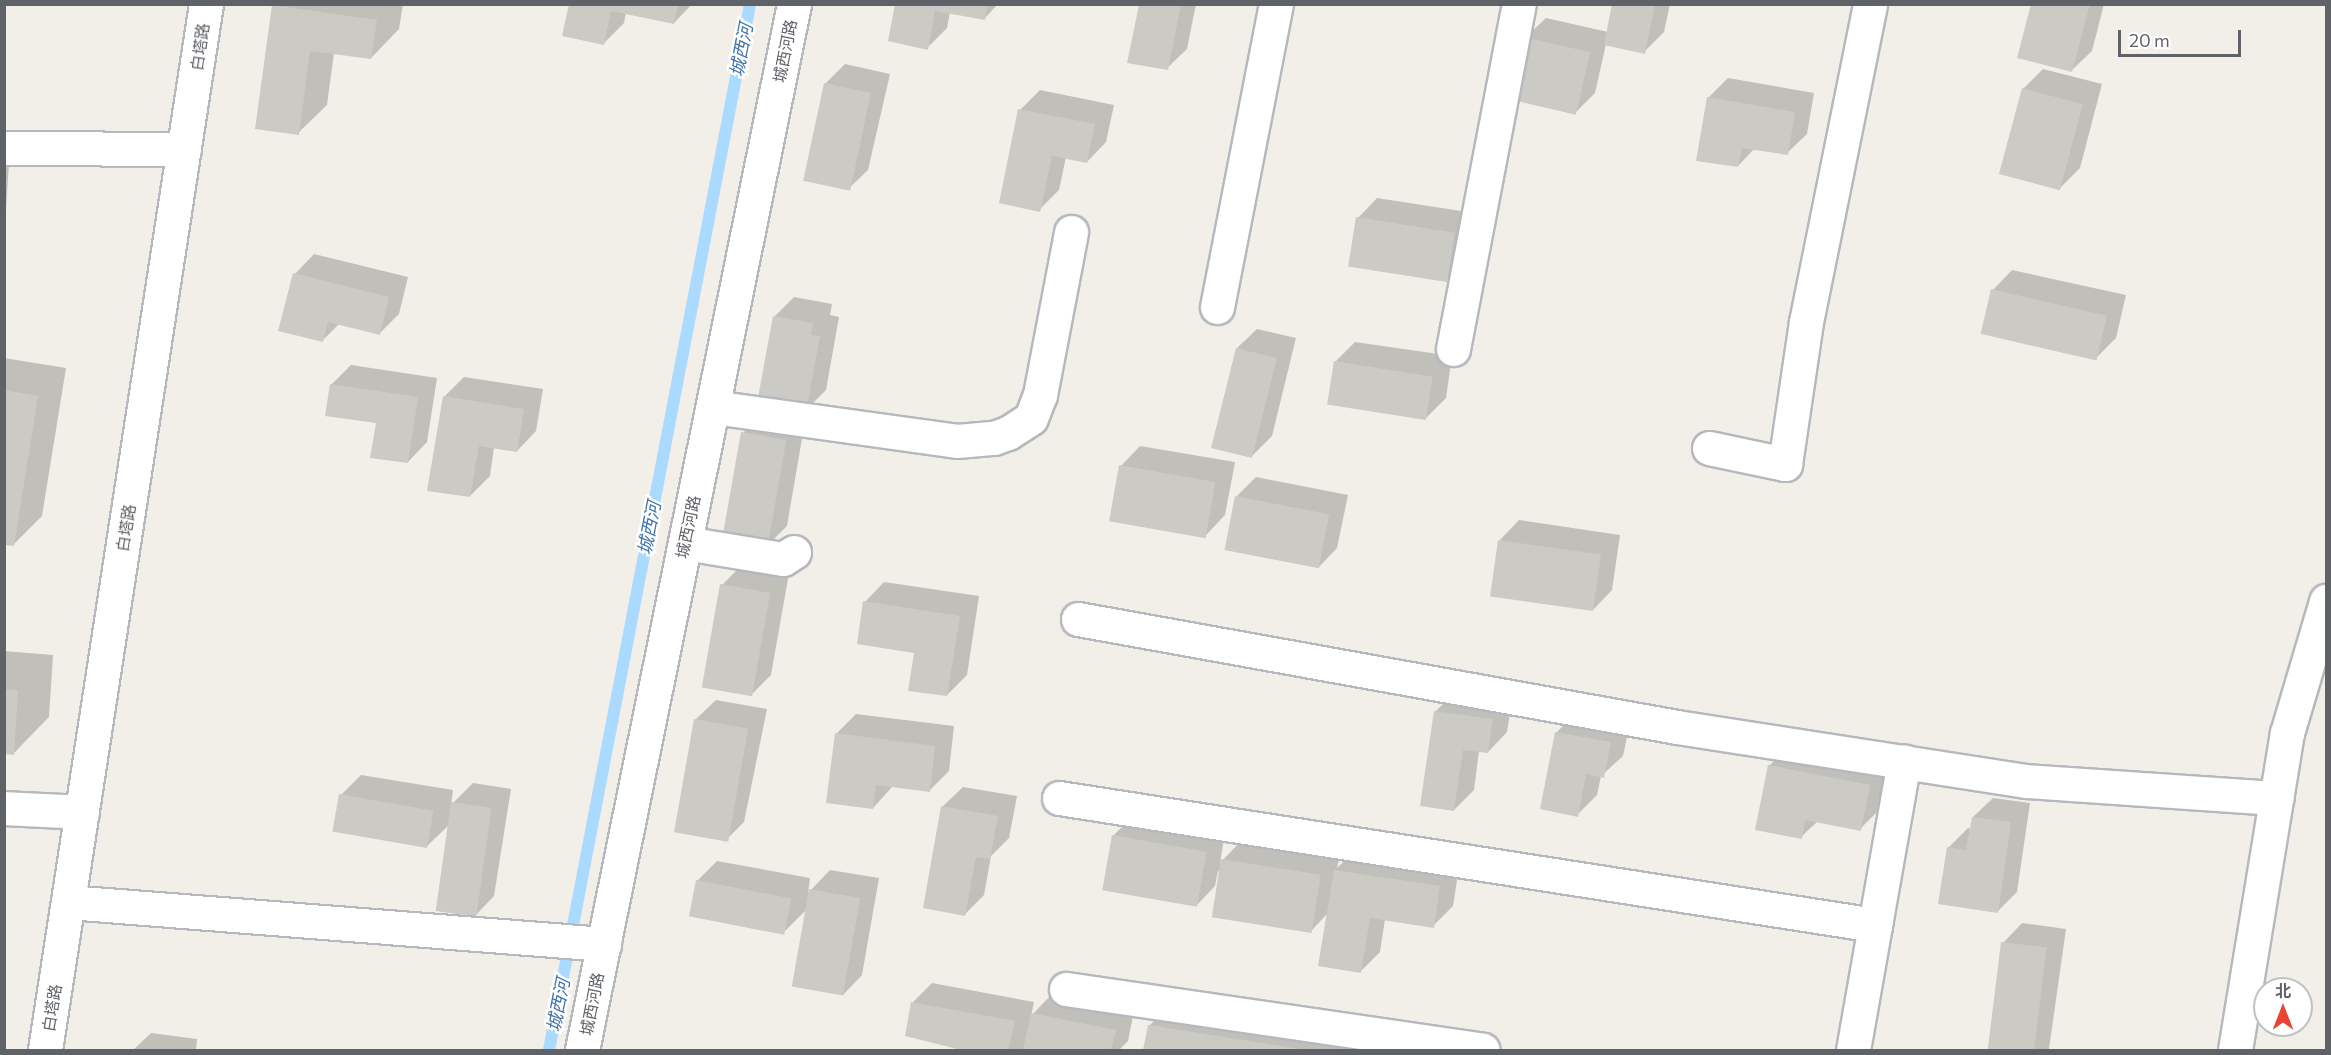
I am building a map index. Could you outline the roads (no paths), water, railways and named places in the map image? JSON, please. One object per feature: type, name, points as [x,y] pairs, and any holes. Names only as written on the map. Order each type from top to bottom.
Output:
[{"type":"street","name":"白塔路","points":[[45,1050],[206,4]]},
{"type":"street","name":"城西河路","points":[[582,1050],[577,942],[685,543],[795,4]]},
{"type":"street","points":[[1217,307],[1276,4]]},
{"type":"street","points":[[1453,349],[1519,4]]},
{"type":"street","points":[[1709,448],[1785,464],[1806,322],[1870,4]]},
{"type":"street","points":[[4,148],[184,149]]},
{"type":"street","points":[[713,407],[957,441],[993,438],[1008,433],[1031,418],[1040,395],[1071,232]]},
{"type":"street","points":[[685,543],[783,559],[794,552]]},
{"type":"street","points":[[2235,1050],[2287,733],[2326,601]]},
{"type":"street","points":[[1078,619],[1677,727],[2026,781],[2276,798]]},
{"type":"street","points":[[1853,1050],[1904,761]]},
{"type":"street","points":[[1059,798],[1875,926]]},
{"type":"street","points":[[4,808],[82,812]]},
{"type":"street","points":[[68,902],[577,942]]},
{"type":"street","points":[[1066,989],[1483,1050]]},
{"type":"waterway","name":"城西河","points":[[549,1050],[750,4]]}]
